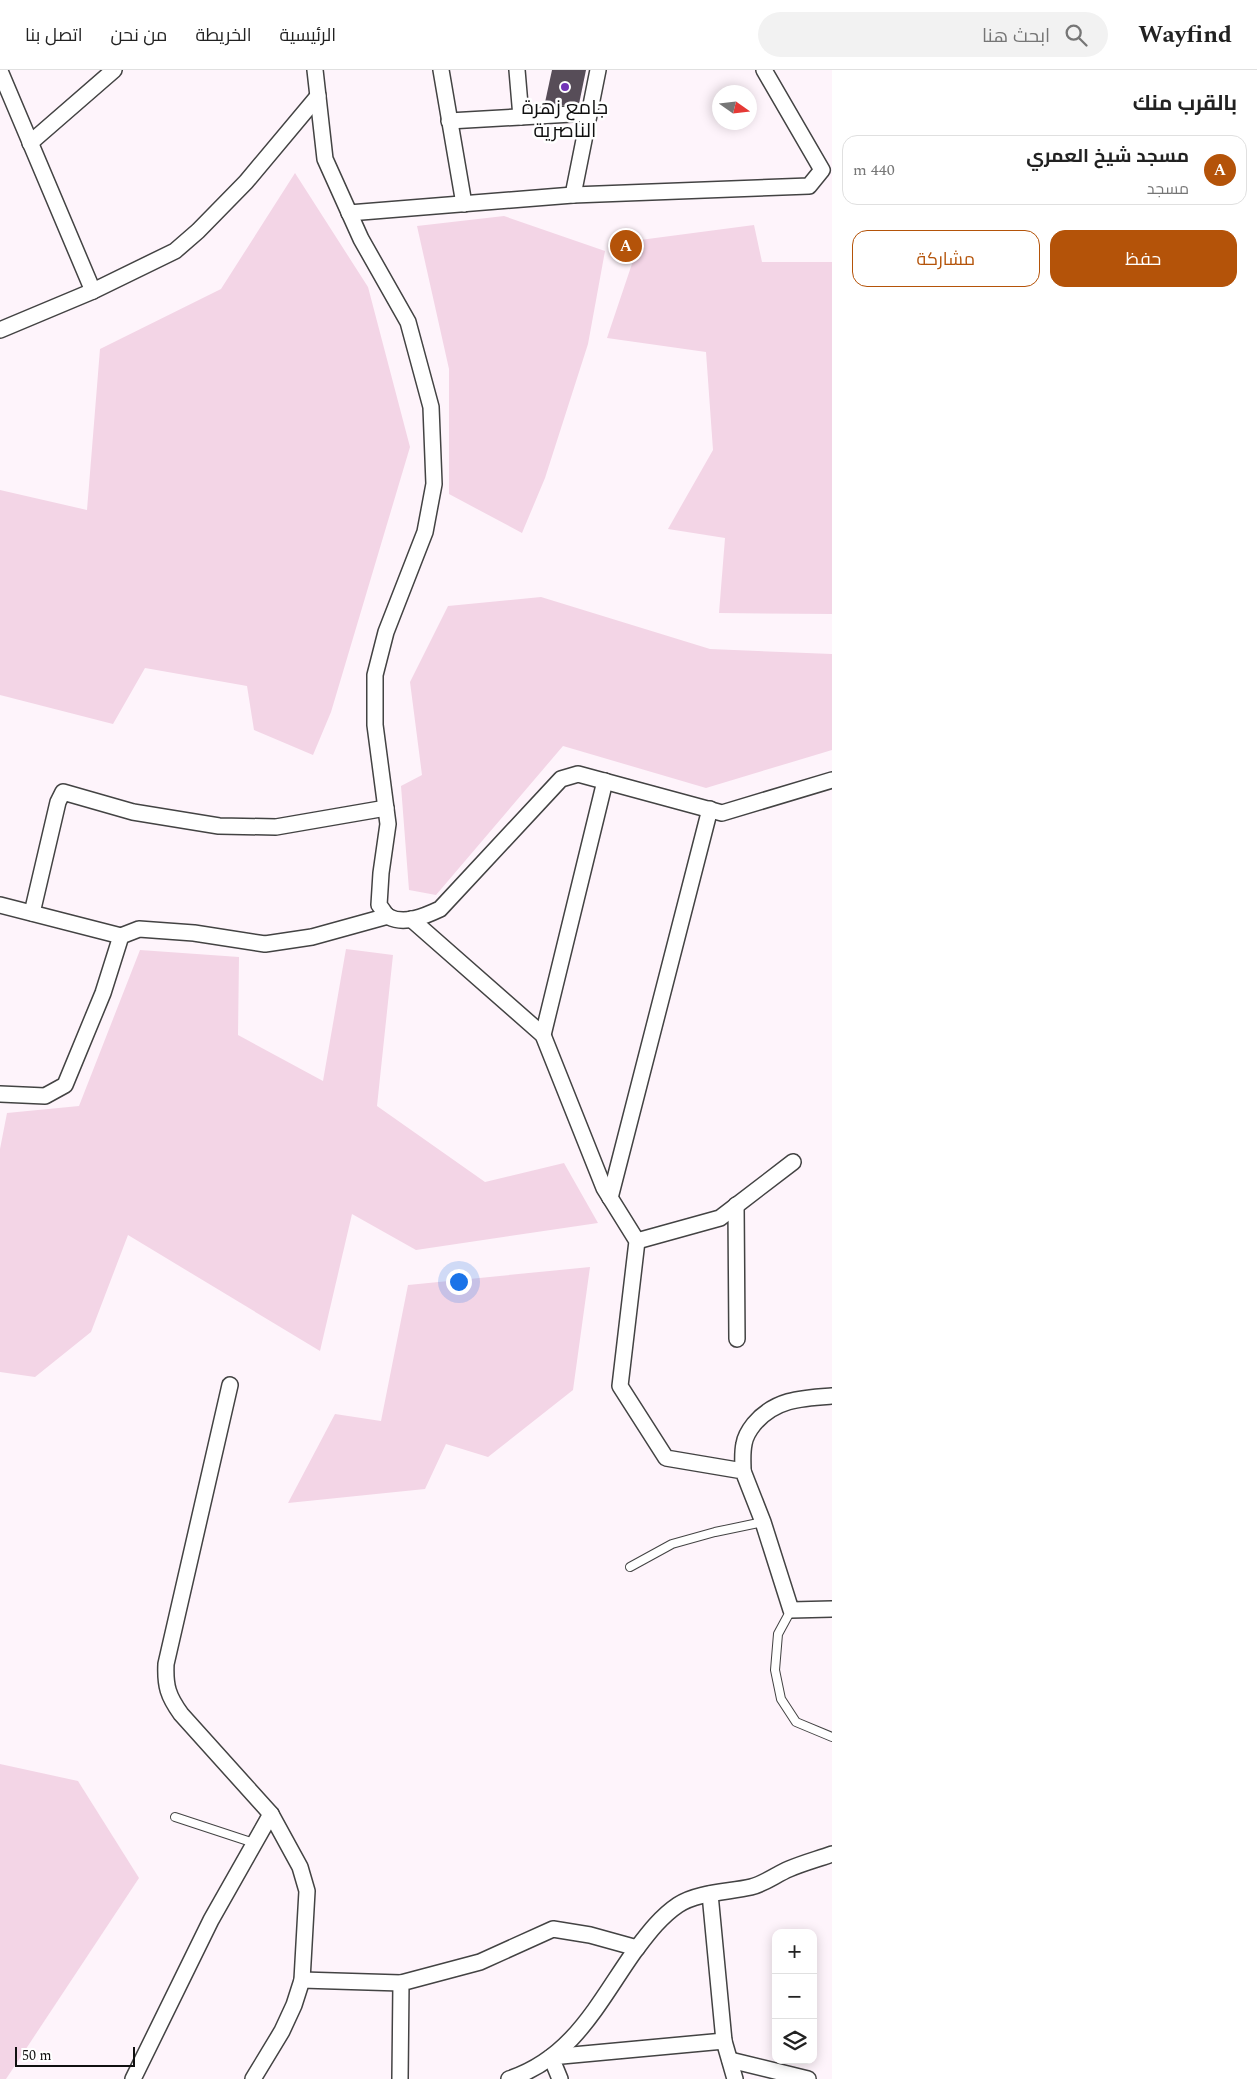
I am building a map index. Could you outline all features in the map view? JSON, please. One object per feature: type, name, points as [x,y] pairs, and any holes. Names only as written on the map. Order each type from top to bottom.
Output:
[{"type":"street","points":[[30,143],[114,70]]},
{"type":"street","points":[[315,70],[324,160],[361,239],[408,322],[431,408],[434,484],[425,532],[386,632],[375,674],[375,725],[388,824],[380,873],[379,905],[388,916]]},
{"type":"street","points":[[441,70],[464,204]]},
{"type":"street","points":[[518,70],[521,117]]},
{"type":"street","points":[[572,195],[598,70]]},
{"type":"street","points":[[349,213],[572,195],[809,186],[827,171],[764,70]]},
{"type":"street","points":[[0,71],[93,291]]},
{"type":"street","points":[[0,330],[93,291],[175,251],[198,231],[246,182],[318,96]]},
{"type":"street","points":[[449,121],[589,113]]},
{"type":"street","points":[[0,905],[121,936],[139,929],[194,933],[265,944],[312,937],[388,916],[402,920],[420,918],[440,910],[561,779],[578,774],[722,813],[832,780]]},
{"type":"street","points":[[543,1035],[605,781]]},
{"type":"street","points":[[32,913],[58,802],[63,792],[133,812],[218,826],[276,827],[386,808]]},
{"type":"street","points":[[610,1198],[710,809]]},
{"type":"street","points":[[411,919],[543,1035],[604,1188],[637,1241],[620,1386],[666,1458],[742,1471]]},
{"type":"street","points":[[0,1094],[45,1096],[65,1085],[103,993],[121,936]]},
{"type":"street","points":[[637,1241],[720,1218],[793,1162]]},
{"type":"street","points":[[736,1205],[737,1340]]},
{"type":"street","points":[[230,1385],[166,1664],[165,1676],[170,1698],[181,1714],[271,1814],[300,1867],[308,1891],[302,1980],[294,2005],[282,2031],[253,2079]]},
{"type":"street","points":[[832,1396],[797,1398],[774,1406],[761,1416],[750,1429],[744,1442],[742,1471],[763,1522],[791,1610],[832,1609]]},
{"type":"street","points":[[133,2079],[211,1920],[271,1814]]},
{"type":"street","points":[[509,2079],[525,2074],[571,2041],[594,2012],[650,1930],[679,1904],[710,1894],[753,1887],[789,1869],[832,1854]]},
{"type":"street","points":[[710,1894],[724,2041],[735,2079]]},
{"type":"street","points":[[302,1980],[401,1983],[480,1962],[553,1929],[637,1948]]},
{"type":"street","points":[[400,2079],[401,1983]]},
{"type":"street","points":[[551,2057],[724,2041]]},
{"type":"street","points":[[551,2057],[560,2079]]},
{"type":"street","points":[[730,2060],[808,2079]]},
{"type":"lane","points":[[630,1567],[672,1544],[715,1532],[763,1522]]},
{"type":"lane","points":[[791,1610],[778,1634],[775,1670],[781,1699],[796,1722],[832,1738]]},
{"type":"lane","points":[[175,1817],[254,1843]]},
{"type":"shaded area","points":[[295,173],[368,287],[410,447],[331,712],[313,755],[254,730],[247,686],[145,668],[113,724],[0,695],[0,490],[87,510],[100,349],[221,289]]},
{"type":"shaded area","points":[[504,216],[605,251],[588,344],[545,478],[522,533],[449,494],[449,369],[417,226]]},
{"type":"shaded area","points":[[754,225],[762,262],[832,262],[832,614],[719,613],[725,538],[668,529],[713,450],[706,352],[607,338],[640,240]]},
{"type":"shaded area","points":[[541,597],[710,649],[832,654],[832,750],[706,788],[563,746],[436,895],[409,890],[401,786],[422,775],[410,682],[448,606]]},
{"type":"shaded area","points":[[346,949],[393,955],[377,1106],[485,1182],[564,1163],[598,1223],[416,1250],[352,1214],[320,1351],[128,1235],[91,1332],[35,1377],[0,1372],[0,1149],[7,1113],[79,1106],[140,950],[239,957],[238,1035],[323,1081]]},
{"type":"shaded area","points":[[590,1267],[573,1390],[488,1457],[446,1444],[425,1489],[288,1503],[335,1414],[381,1421],[408,1285]]},
{"type":"shaded area","points":[[0,1764],[78,1781],[139,1878],[6,2079],[0,2079]]},
{"type":"building","name":"جامع زهرة الناصرية","points":[[552,70],[586,70],[579,104],[544,107]]},
{"type":"place","name":"جامع زهرة الناصرية","points":[[565,87]]},
{"type":"place","name":"مسجد شيخ العمري","points":[[626,246]]}]
